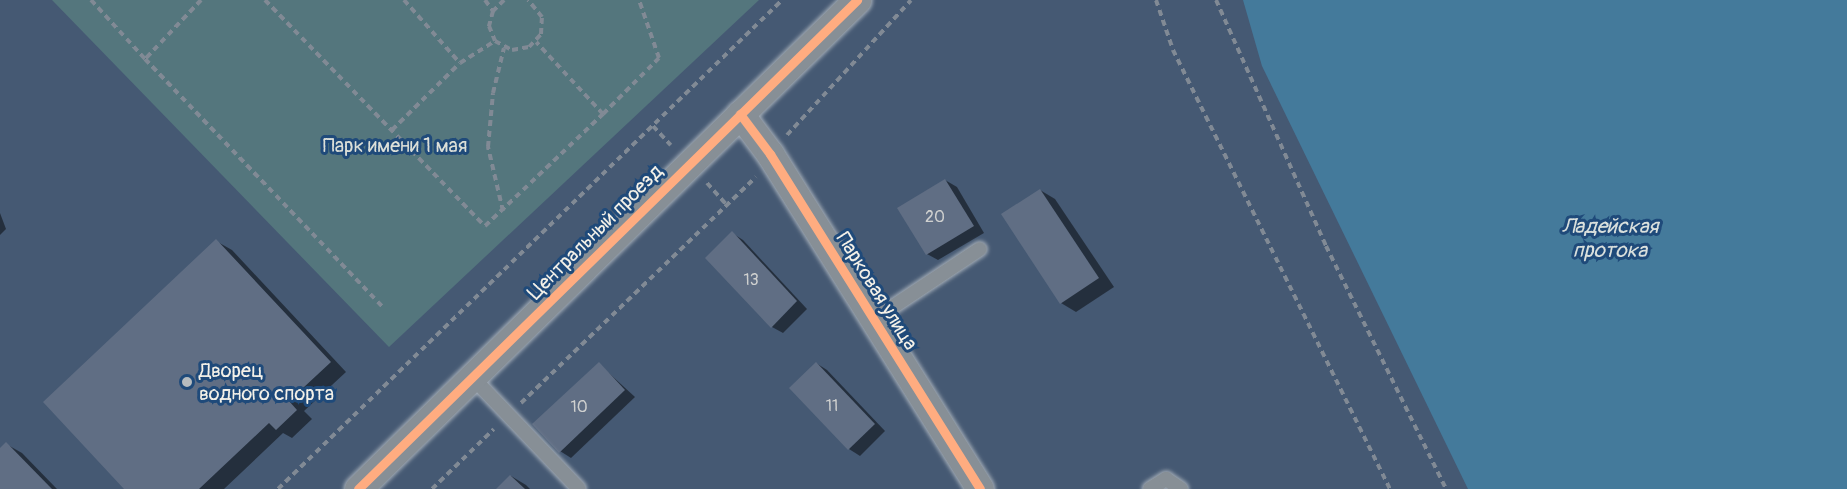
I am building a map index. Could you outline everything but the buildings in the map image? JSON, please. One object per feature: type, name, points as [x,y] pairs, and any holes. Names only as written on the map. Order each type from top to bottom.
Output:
[{"type":"street","name":"Центральный проезд","points":[[358,489],[857,0]]},
{"type":"street","name":"Парковая улица","points":[[740,114],[770,154],[980,489]]},
{"type":"lane","points":[[873,320],[980,249]]},
{"type":"lane","points":[[473,378],[579,489]]},
{"type":"lane","points":[[1150,489],[1166,479],[1181,489]]},
{"type":"path","points":[[91,0],[383,307]]},
{"type":"path","points":[[145,59],[201,0]]},
{"type":"path","points":[[265,0],[485,226],[659,58],[639,0]]},
{"type":"path","points":[[404,0],[460,63]]},
{"type":"path","points":[[485,0],[493,11]]},
{"type":"path","points":[[504,0],[493,11],[489,26],[495,41],[504,48],[521,50],[536,42],[543,26],[532,1]]},
{"type":"path","points":[[278,489],[782,0]]},
{"type":"path","points":[[770,154],[911,0]]},
{"type":"path","points":[[1156,0],[1173,50],[1390,489]]},
{"type":"path","points":[[1216,0],[1326,246],[1446,489]]},
{"type":"path","points":[[392,130],[460,63],[495,41]]},
{"type":"path","points":[[536,42],[603,114]]},
{"type":"path","points":[[503,211],[488,147],[493,93],[504,48]]},
{"type":"path","points":[[432,489],[759,174],[765,184]]},
{"type":"green space","name":"Парк имени 1 мая","points":[[52,0],[759,0],[389,347]]},
{"type":"water","name":"Ладейская протока","points":[[1243,0],[1847,0],[1847,489],[1468,489],[1262,66]]},
{"type":"cycle path","points":[[358,489],[857,0]]},
{"type":"cycle path","points":[[740,114],[770,154],[980,489]]},
{"type":"place","name":"Дворец водного спорта","points":[[187,382]]}]
